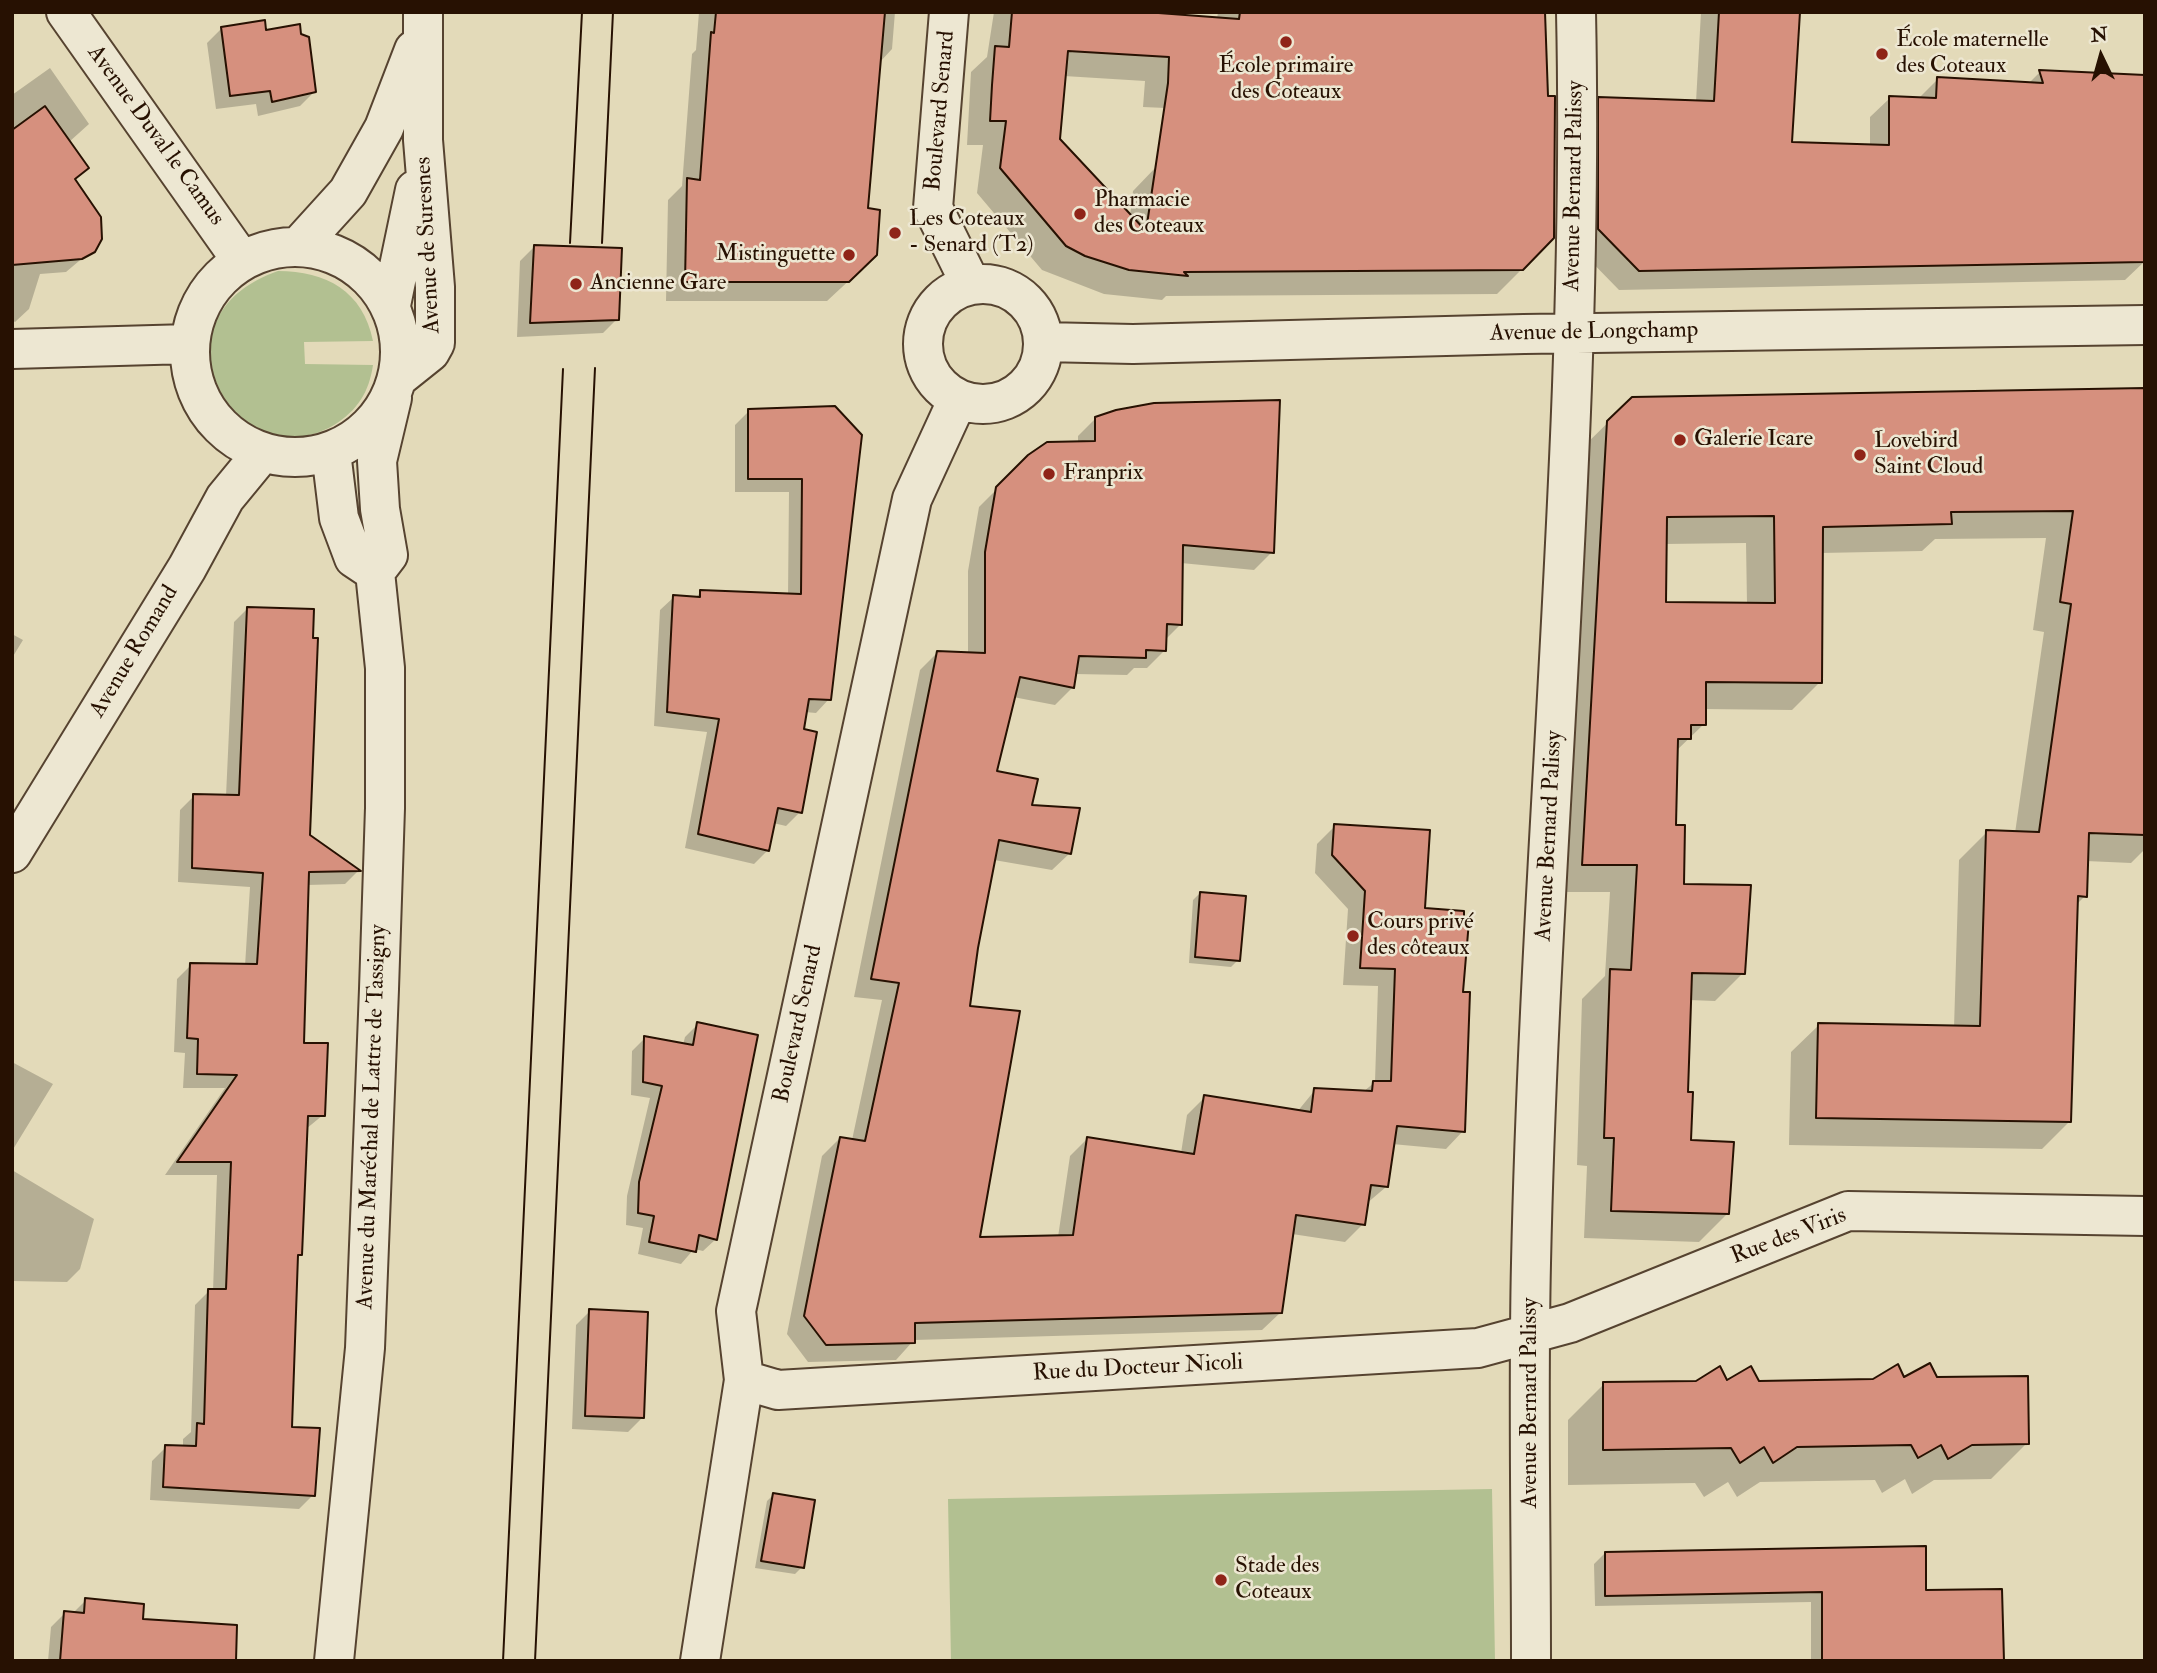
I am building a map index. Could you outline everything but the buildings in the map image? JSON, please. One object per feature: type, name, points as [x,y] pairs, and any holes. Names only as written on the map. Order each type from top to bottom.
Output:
[{"type":"street","name":"Avenue Duval le Camus","points":[[66,12],[242,261]]},
{"type":"street","name":"Boulevard Senard","points":[[949,12],[933,208],[971,285]]},
{"type":"street","name":"Avenue Bernard Palissy","points":[[1531,1661],[1531,1262],[1573,333],[1578,116],[1576,12]]},
{"type":"street","name":"Avenue de Suresnes","points":[[396,387],[435,344],[435,287],[423,140],[422,22]]},
{"type":"street","name":"Avenue de Suresnes","points":[[299,246],[348,192],[384,128],[422,22]]},
{"type":"street","name":"Avenue de Suresnes","points":[[391,305],[423,140]]},
{"type":"street","points":[[299,246],[337,254],[368,275],[391,305],[401,341],[396,387],[367,431],[331,452],[296,458],[262,453],[231,437],[206,411],[192,379],[189,344],[198,311],[216,283],[242,261],[270,250],[299,246]]},
{"type":"street","points":[[971,285],[990,285],[1010,290],[1027,303],[1039,323],[1043,342],[1038,370],[1026,387],[1009,399],[979,404],[958,399],[942,388],[930,373],[923,353],[926,326],[936,307],[951,293],[971,285]]},
{"type":"street","name":"Avenue de Longchamp","points":[[1043,342],[1147,343],[1573,333],[2145,325]]},
{"type":"street","points":[[12,349],[189,344]]},
{"type":"street","name":"Avenue du Maréchal de Lattre de Tassigny","points":[[334,1661],[365,1348],[385,808],[385,668],[375,572],[388,555],[380,509],[377,461],[396,387]]},
{"type":"street","name":"Boulevard Senard","points":[[700,1661],[744,1380],[736,1311],[912,499],[958,399]]},
{"type":"street","points":[[331,452],[339,519],[354,558],[375,572]]},
{"type":"street","name":"Avenue Romand","points":[[12,853],[187,568],[225,498],[262,453]]},
{"type":"street","name":"Rue des Viris","points":[[1531,1334],[1570,1323],[1848,1211],[2145,1216]]},
{"type":"street","name":"Rue du Docteur Nicoli","points":[[744,1380],[778,1390],[792,1390],[1478,1348],[1531,1334]]},
{"type":"green space","points":[[278,271],[312,275],[340,287],[361,309],[373,341],[304,342],[305,364],[373,365],[369,384],[350,413],[334,425],[298,437],[265,432],[238,414],[219,387],[210,355],[216,323],[237,293]]},
{"type":"green space","name":"Stade des Coteaux","points":[[1492,1489],[1495,1661],[951,1661],[948,1499]]},
{"type":"tram line","points":[[570,243],[582,12]]},
{"type":"tram line","points":[[602,243],[613,12]]},
{"type":"tram line","points":[[535,1661],[595,368]]},
{"type":"tram line","points":[[503,1661],[563,369]]},
{"type":"place","name":"École primaire des Coteaux","points":[[1286,42]]},
{"type":"place","name":"École maternelle des Coteaux","points":[[1882,54]]},
{"type":"place","name":"Pharmacie des Coteaux","points":[[1080,214]]},
{"type":"place","name":"Les Coteaux - Senard (T2)","points":[[895,233]]},
{"type":"place","name":"Mistinguette","points":[[849,255]]},
{"type":"place","name":"Ancienne Gare","points":[[576,284]]},
{"type":"place","name":"Galerie Icare","points":[[1680,440]]},
{"type":"place","name":"Lovebird Saint Cloud","points":[[1860,455]]},
{"type":"place","name":"Franprix","points":[[1049,474]]},
{"type":"place","name":"Cours privé des côteaux","points":[[1353,936]]},
{"type":"place","name":"Stade des Coteaux","points":[[1221,1580]]}]
